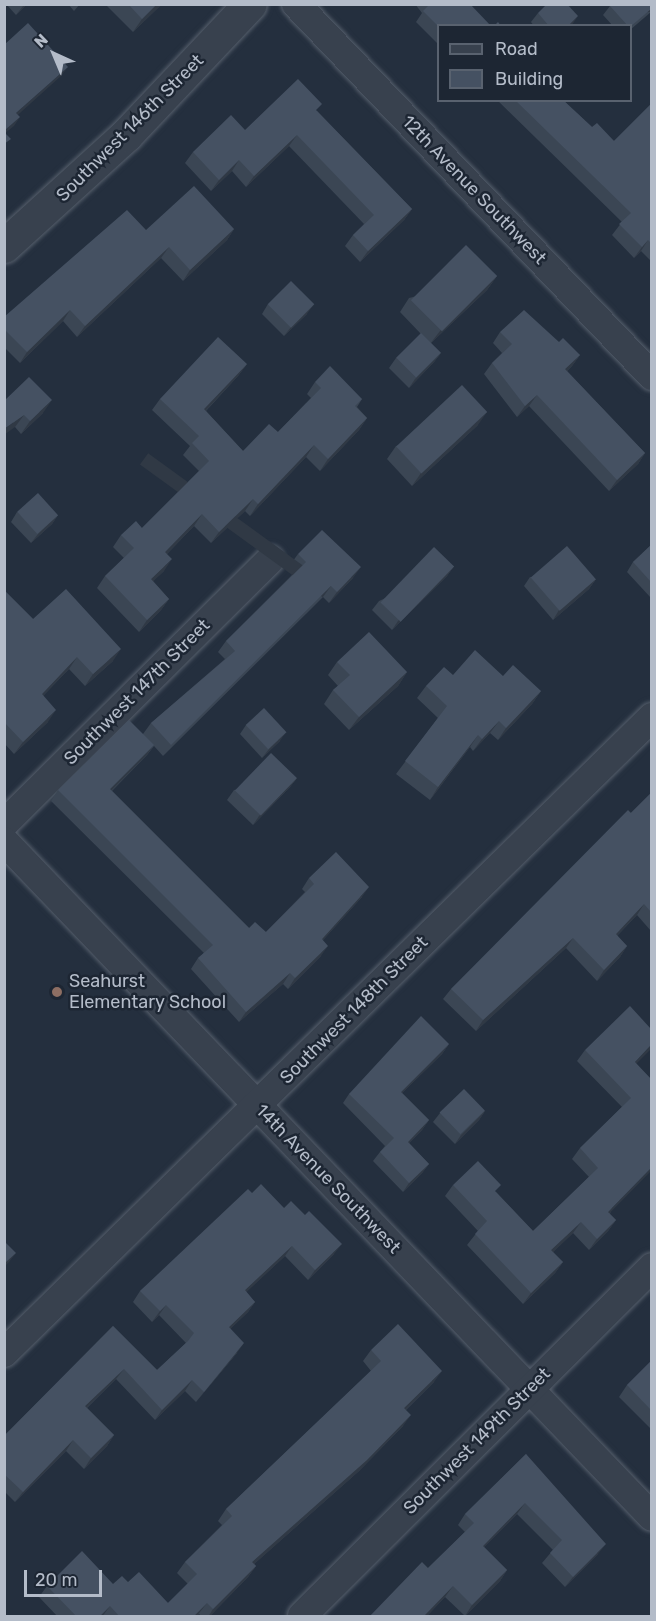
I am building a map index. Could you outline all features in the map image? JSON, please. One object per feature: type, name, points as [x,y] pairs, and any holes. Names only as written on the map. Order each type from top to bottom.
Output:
[{"type":"street","name":"Southwest 146th Street","points":[[4,246],[126,135],[250,4]]},
{"type":"street","name":"12th Avenue Southwest","points":[[296,4],[651,376]]},
{"type":"street","name":"Southwest 147th Street","points":[[4,824],[270,560]]},
{"type":"street","name":"Southwest 148th Street","points":[[4,1353],[651,717]]},
{"type":"street","name":"14th Avenue Southwest","points":[[4,840],[651,1517]]},
{"type":"street","name":"Southwest 149th Street","points":[[302,1617],[651,1266]]},
{"type":"building","points":[[128,4],[157,4],[142,19]]},
{"type":"building","points":[[430,4],[470,4],[489,24],[437,25],[423,11]]},
{"type":"building","points":[[547,4],[567,4],[578,16],[570,24],[547,24],[538,13]]},
{"type":"building","points":[[611,4],[651,4],[651,9],[632,25],[626,24],[610,6]]},
{"type":"building","points":[[28,23],[68,67],[16,113],[20,117],[4,131],[4,45]]},
{"type":"building","points":[[298,79],[322,104],[316,110],[412,209],[368,251],[353,235],[374,215],[297,135],[254,176],[239,160],[219,180],[193,152],[231,115],[245,130]]},
{"type":"building","points":[[517,102],[565,102],[592,127],[597,123],[614,141],[651,104],[651,243],[648,240],[642,247],[619,224],[631,213]]},
{"type":"building","points":[[4,132],[11,139],[4,144]]},
{"type":"building","points":[[194,186],[234,229],[190,270],[169,247],[85,326],[70,310],[27,352],[4,329],[4,317],[127,210],[146,230]]},
{"type":"building","points":[[466,245],[497,276],[442,331],[411,300]]},
{"type":"building","points":[[291,281],[314,304],[291,328],[268,304]]},
{"type":"building","points":[[524,310],[559,342],[563,338],[580,355],[565,369],[645,453],[617,480],[537,395],[525,406],[492,363],[512,344],[500,332]]},
{"type":"building","points":[[421,333],[441,353],[416,378],[396,358]]},
{"type":"building","points":[[218,337],[247,364],[204,409],[243,451],[269,424],[278,432],[321,388],[315,382],[330,366],[362,399],[355,406],[367,418],[328,459],[314,445],[258,504],[253,499],[219,532],[202,514],[165,552],[172,559],[151,579],[169,599],[147,620],[105,576],[134,548],[121,535],[136,521],[142,528],[209,461],[192,443],[199,436],[160,399]]},
{"type":"building","points":[[29,377],[52,400],[30,421],[24,415],[4,429],[4,401]]},
{"type":"building","points":[[462,385],[487,412],[421,473],[396,446]]},
{"type":"building","points":[[38,493],[58,515],[37,534],[17,512]]},
{"type":"building","points":[[322,530],[361,567],[337,592],[331,586],[171,745],[151,723],[235,651],[226,641],[306,562],[298,554]]},
{"type":"building","points":[[651,545],[651,582],[633,562]]},
{"type":"building","points":[[567,546],[596,579],[560,611],[531,577]]},
{"type":"building","points":[[434,547],[454,566],[401,622],[381,602]]},
{"type":"building","points":[[66,589],[121,649],[93,674],[77,657],[42,694],[56,710],[23,742],[4,722],[4,590],[33,619]]},
{"type":"building","points":[[369,632],[407,672],[359,717],[333,690],[350,675],[337,662]]},
{"type":"building","points":[[475,650],[503,676],[513,665],[541,691],[506,728],[499,721],[482,739],[478,735],[438,787],[405,761],[447,706],[426,686],[444,667],[453,675]]},
{"type":"building","points":[[264,708],[287,732],[268,749],[246,725]]},
{"type":"building","points":[[129,720],[154,745],[110,789],[249,928],[255,922],[266,932],[314,884],[309,878],[336,852],[369,887],[322,939],[328,946],[295,978],[290,973],[246,1012],[198,958],[213,945],[58,790]]},
{"type":"building","points":[[271,753],[297,778],[261,815],[235,790]]},
{"type":"building","points":[[651,793],[651,912],[644,904],[616,934],[627,946],[604,970],[573,938],[483,1020],[451,989],[628,810],[631,813]]},
{"type":"building","points":[[630,1006],[651,1029],[651,1045],[635,1062],[651,1079],[651,1168],[608,1212],[616,1220],[597,1239],[581,1222],[551,1250],[563,1262],[531,1293],[475,1234],[487,1221],[453,1185],[478,1161],[501,1185],[495,1191],[533,1231],[598,1168],[580,1148],[631,1098],[585,1050]]},
{"type":"building","points":[[421,1016],[449,1044],[401,1092],[429,1120],[408,1142],[429,1164],[409,1183],[380,1152],[394,1138],[349,1094]]},
{"type":"building","points":[[464,1089],[485,1111],[460,1134],[440,1113]]},
{"type":"building","points":[[261,1184],[284,1208],[291,1201],[305,1215],[309,1211],[342,1244],[315,1270],[292,1246],[245,1290],[255,1302],[229,1327],[244,1343],[204,1392],[192,1380],[162,1410],[124,1369],[85,1406],[114,1435],[91,1458],[73,1440],[23,1492],[4,1474],[4,1436],[113,1326],[157,1370],[188,1341],[194,1333],[166,1305],[160,1311],[140,1291],[248,1189],[252,1193]]},
{"type":"building","points":[[4,1241],[16,1253],[4,1264]]},
{"type":"building","points":[[398,1324],[442,1371],[404,1408],[411,1415],[367,1460],[252,1562],[256,1566],[213,1609],[207,1603],[193,1617],[120,1617],[110,1606],[99,1617],[77,1617],[47,1586],[82,1551],[113,1584],[122,1576],[128,1582],[139,1572],[168,1603],[197,1574],[185,1562],[232,1516],[226,1509],[381,1361],[371,1350]]},
{"type":"building","points":[[651,1361],[651,1410],[627,1385]]},
{"type":"building","points":[[526,1454],[606,1544],[573,1577],[550,1553],[562,1540],[525,1503],[483,1546],[507,1570],[472,1605],[453,1586],[423,1617],[369,1617],[422,1562],[428,1568],[474,1523],[465,1514]]},
{"type":"place","name":"Seahurst Elementary School","points":[[57,992]]}]
